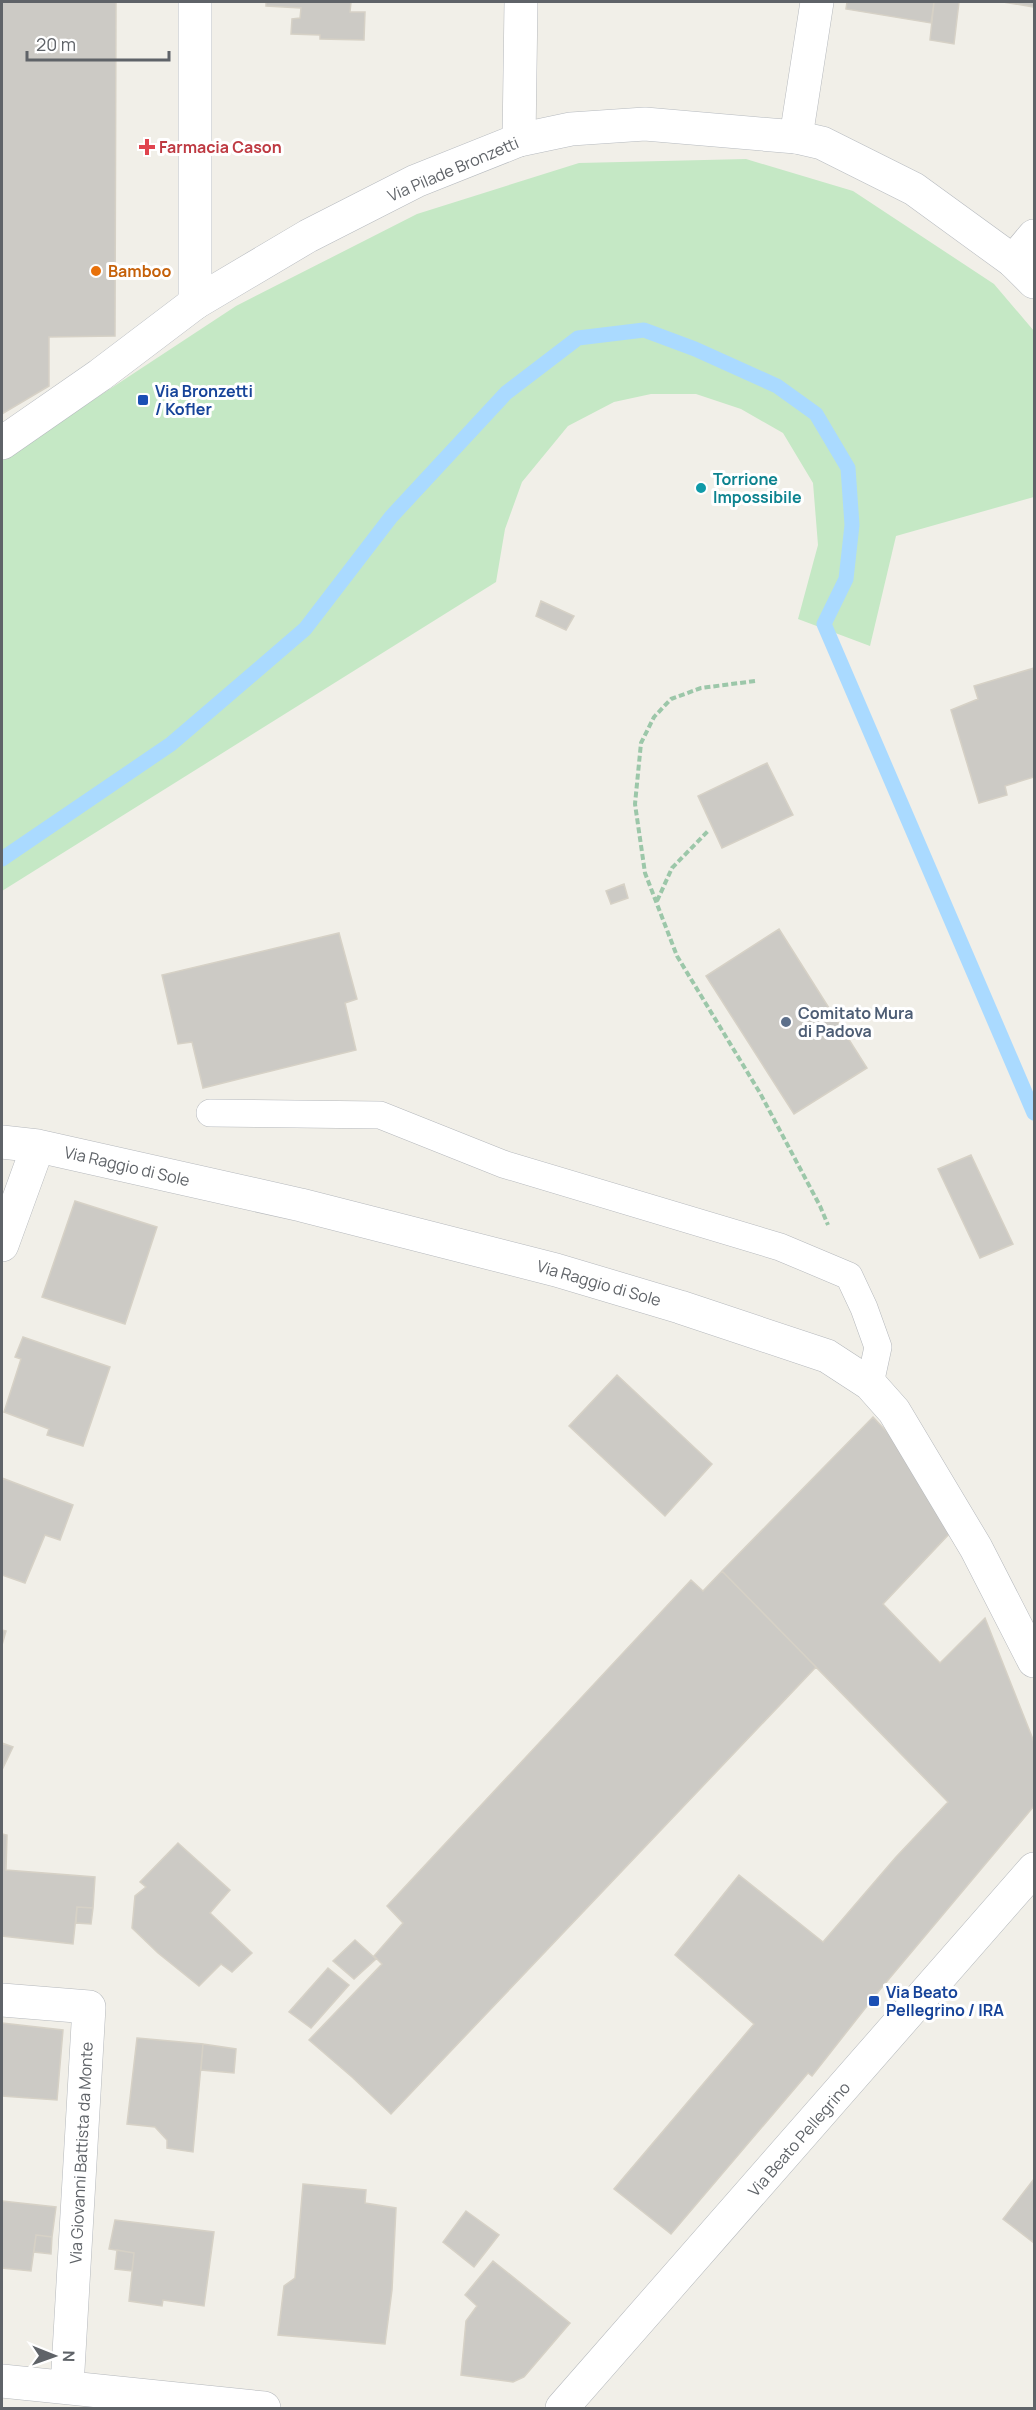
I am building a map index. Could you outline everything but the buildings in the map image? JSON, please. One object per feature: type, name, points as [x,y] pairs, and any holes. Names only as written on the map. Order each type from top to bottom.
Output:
[{"type":"street","points":[[195,2],[195,303]]},
{"type":"street","points":[[519,140],[521,2]]},
{"type":"street","points":[[796,137],[817,2]]},
{"type":"street","name":"Via Pilade Bronzetti","points":[[2,443],[100,375],[195,303],[308,236],[416,182],[519,140],[571,129],[645,123],[796,137],[822,143],[914,189],[1024,271],[1035,236]]},
{"type":"street","name":"Via Raggio di Sole","points":[[2,1142],[38,1146],[301,1205],[556,1270],[680,1307],[827,1356],[870,1384],[894,1411],[976,1548],[1035,1661]]},
{"type":"street","points":[[2,1245],[38,1146]]},
{"type":"street","name":"Via Beato Pellegrino","points":[[562,2409],[1035,1869]]},
{"type":"street","name":"Via Giovanni Battista da Monte","points":[[2,2000],[89,2007],[68,2387]]},
{"type":"street","points":[[2,2381],[264,2409]]},
{"type":"lane","points":[[210,1113],[380,1115],[503,1164],[780,1246],[849,1276],[878,1347],[870,1384]]},
{"type":"path","points":[[755,681],[701,688],[671,699],[654,717],[641,743],[635,804],[645,873],[677,956],[760,1093],[820,1206],[849,1276]]},
{"type":"path","points":[[657,902],[672,868],[708,831]]},
{"type":"green space","points":[[746,159],[853,191],[994,284],[1034,331],[1034,497],[896,536],[870,646],[798,619],[818,545],[813,483],[783,433],[741,409],[696,394],[651,394],[614,402],[568,426],[522,482],[505,529],[496,582],[2,891],[2,460],[236,306],[417,214],[579,163]]},
{"type":"waterway","points":[[2,859],[171,744],[305,629],[391,517],[506,393],[578,338],[644,330],[695,349],[777,386],[816,414],[848,468],[852,525],[846,579],[824,624],[1034,1113]]},
{"type":"place","name":"Farmacia Cason","points":[[147,147]]},
{"type":"place","name":"Bamboo","points":[[96,271]]},
{"type":"place","name":"Via Bronzetti / Kofler","points":[[143,400]]},
{"type":"place","name":"Torrione Impossibile","points":[[701,488]]},
{"type":"place","name":"Comitato Mura di Padova","points":[[786,1022]]},
{"type":"place","name":"Via Beato Pellegrino / IRA","points":[[874,2001]]}]
